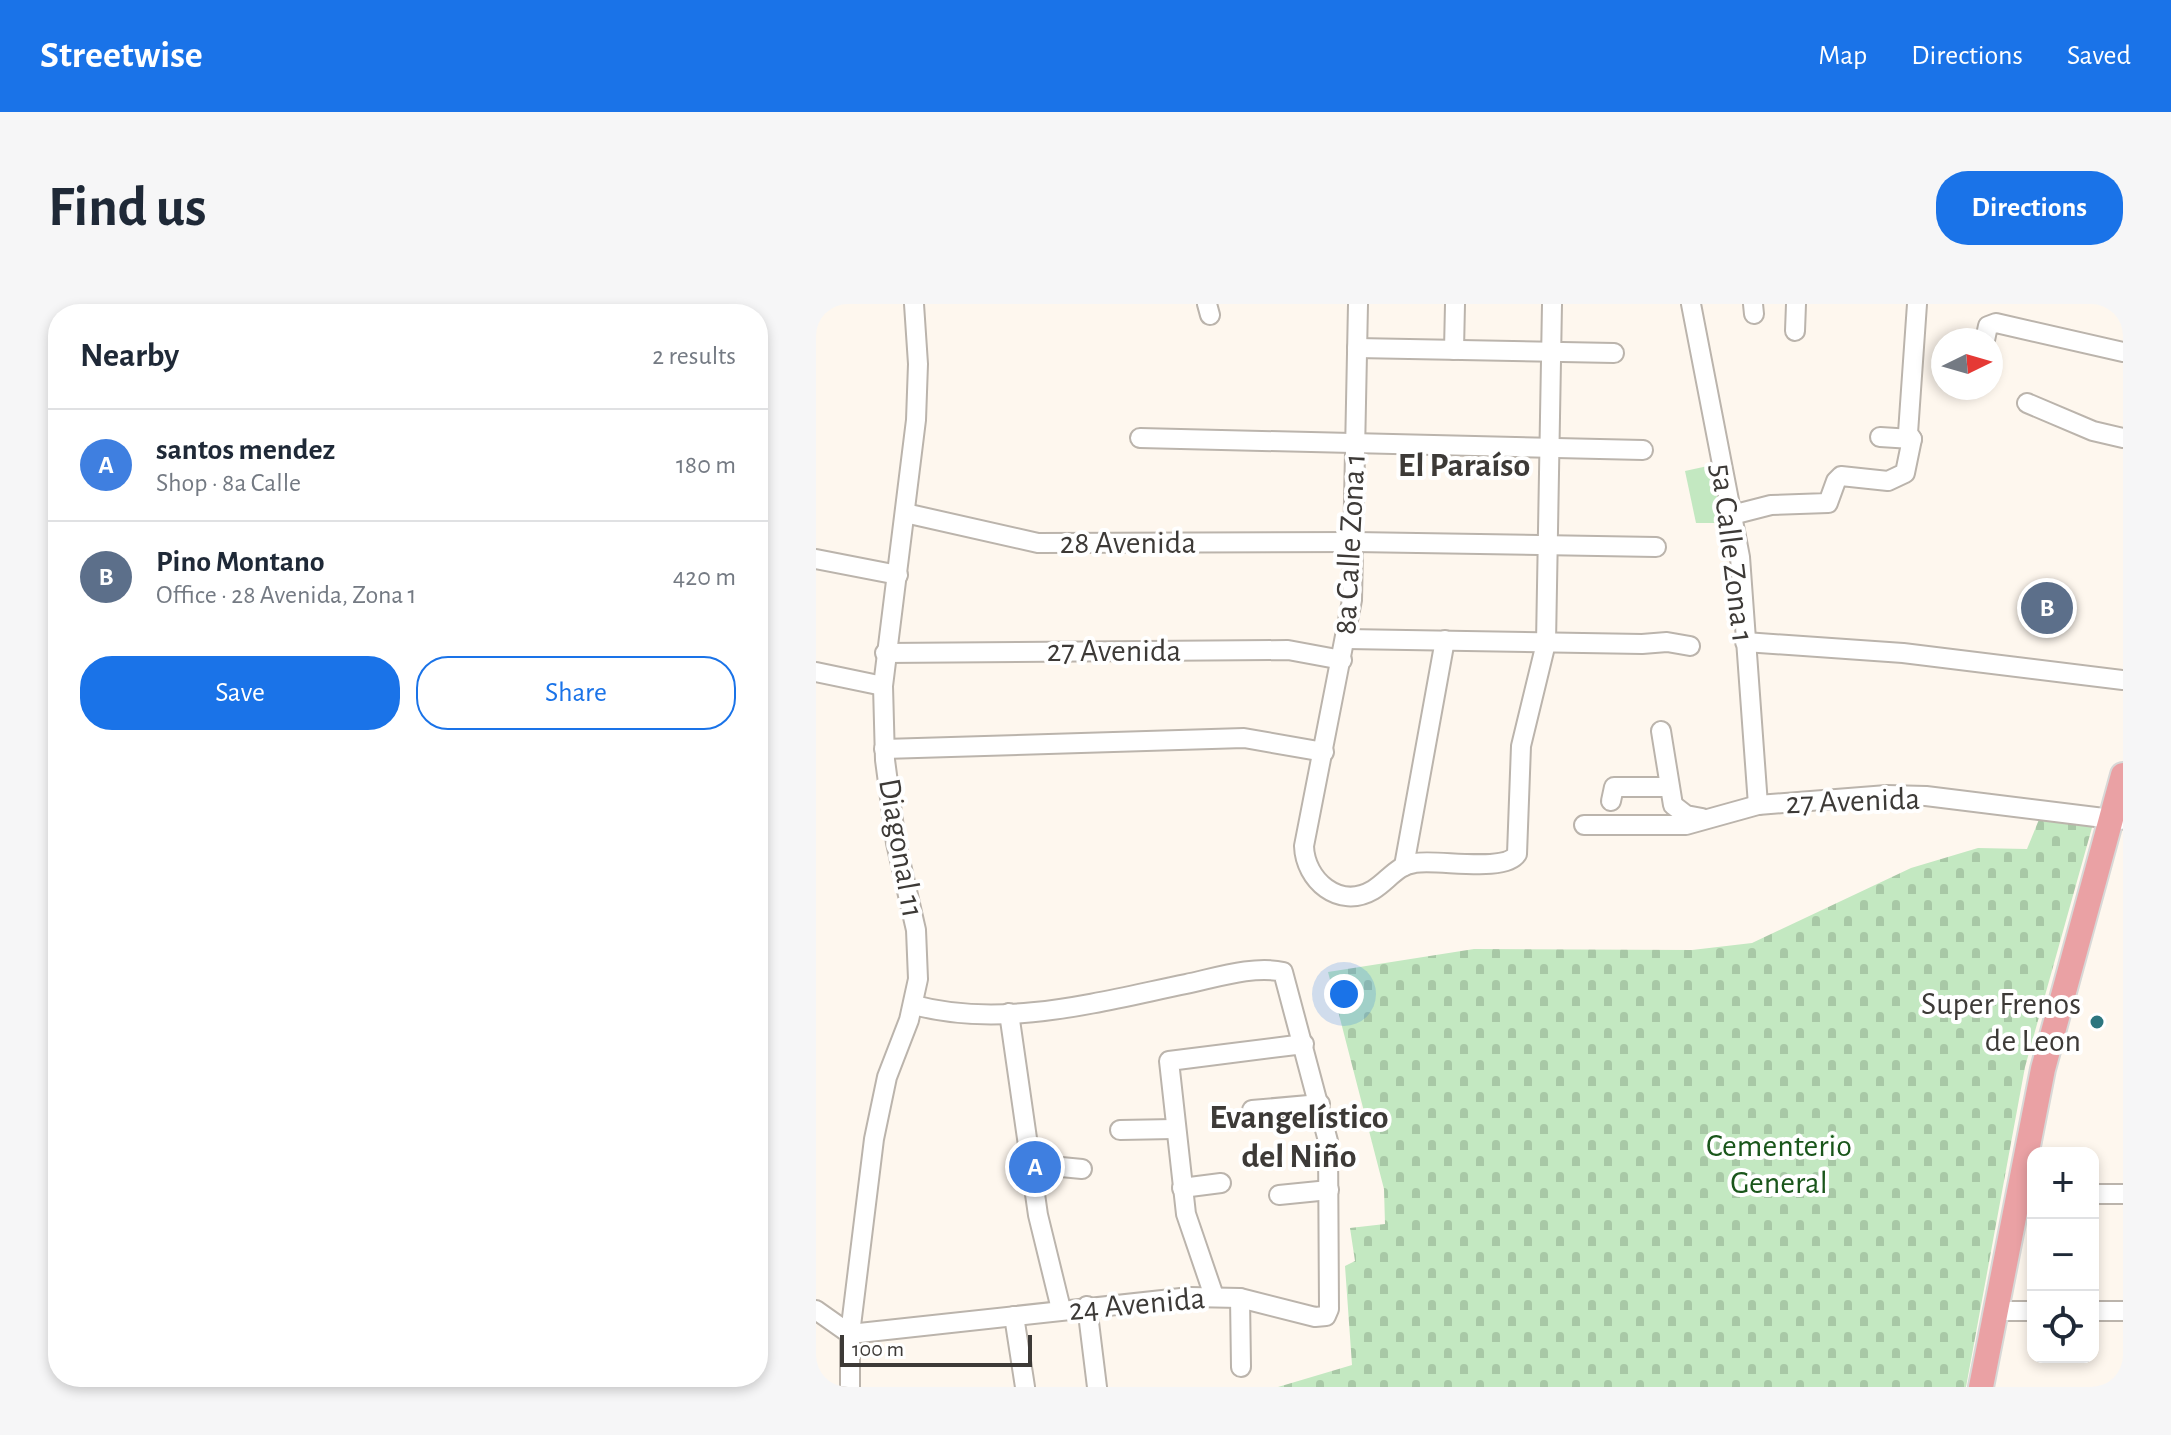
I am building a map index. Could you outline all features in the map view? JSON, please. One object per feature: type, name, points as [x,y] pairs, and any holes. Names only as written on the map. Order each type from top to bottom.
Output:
[{"type":"main road","points":[[2040,1147],[2060,1050],[2119,821],[2123,775]]},
{"type":"main road","points":[[2034,1147],[2043,1069],[2119,821]]},
{"type":"main road","points":[[1996,1387],[2012,1311],[2027,1207]]},
{"type":"main road","points":[[1981,1387],[2012,1311]]},
{"type":"street","name":"Diagonal 11","points":[[850,1387],[850,1334],[878,1117],[887,1077],[914,1005],[918,979],[916,930],[896,843],[884,749],[883,686],[918,389],[914,304]]},
{"type":"street","name":"8a Calle Zona 1","points":[[1358,304],[1355,542],[1347,639],[1304,846],[1311,876],[1327,889],[1352,895],[1374,890],[1404,866]]},
{"type":"street","points":[[1454,350],[1455,304]]},
{"type":"street","points":[[1445,640],[1404,866],[1431,861],[1502,864],[1513,859],[1517,850],[1523,731],[1546,643],[1552,304]]},
{"type":"street","name":"5a Calle Zona 1","points":[[1691,304],[1742,576],[1758,805]]},
{"type":"street","points":[[1795,331],[1796,304]]},
{"type":"street","points":[[1732,515],[1790,502],[1828,503],[1838,478],[1893,480],[1905,473],[1911,447],[1908,433],[1917,304]]},
{"type":"street","points":[[1988,328],[1996,323],[2123,352]]},
{"type":"street","points":[[1357,348],[1614,353]]},
{"type":"street","points":[[2027,403],[2093,431],[2123,438]]},
{"type":"street","points":[[1880,437],[1911,447]]},
{"type":"street","points":[[1140,438],[1643,450]]},
{"type":"street","name":"28 Avenida","points":[[905,513],[1038,543],[1355,542],[1656,547]]},
{"type":"street","points":[[816,559],[898,575]]},
{"type":"street","points":[[1347,639],[1667,642],[1690,646]]},
{"type":"street","points":[[1745,642],[1918,655],[2123,680]]},
{"type":"street","name":"27 Avenida","points":[[885,653],[1288,650],[1342,660]]},
{"type":"street","points":[[816,672],[883,686]]},
{"type":"street","points":[[1661,731],[1668,787],[1679,811],[1702,818]]},
{"type":"street","points":[[884,749],[1244,738],[1324,752]]},
{"type":"street","points":[[1611,801],[1614,787],[1668,787]]},
{"type":"street","name":"27 Avenida","points":[[1584,825],[1675,825],[1758,805],[1913,796],[2119,821]]},
{"type":"street","points":[[914,1005],[942,1011],[1009,1013],[1078,1007],[1228,976],[1283,972],[1320,1104],[1331,1161],[1329,1190],[1279,1195]]},
{"type":"street","points":[[1009,1013],[1030,1164],[1061,1309]]},
{"type":"street","points":[[1214,1296],[1189,1227],[1174,1129],[1169,1061],[1304,1044]]},
{"type":"street","points":[[1252,1110],[1320,1104]]},
{"type":"street","points":[[1120,1130],[1174,1129]]},
{"type":"street","points":[[1030,1164],[1082,1169]]},
{"type":"street","points":[[1182,1188],[1221,1183]]},
{"type":"street","name":"24 Avenida","points":[[850,1334],[1087,1306],[1214,1296],[1240,1298],[1315,1317],[1326,1316],[1329,1304],[1329,1190]]},
{"type":"street","points":[[2099,1194],[2123,1194]]},
{"type":"street","points":[[1240,1298],[1241,1367]]},
{"type":"street","points":[[1087,1306],[1097,1387]]},
{"type":"street","points":[[816,1310],[850,1334]]},
{"type":"street","points":[[2099,1311],[2123,1311]]},
{"type":"street","points":[[1014,1316],[1025,1387]]},
{"type":"green space","points":[[1717,464],[1727,523],[1696,523],[1685,471]]},
{"type":"green space","name":"Cementerio General","points":[[2040,817],[2093,824],[2025,1067],[1966,1387],[1278,1387],[1352,1365],[1345,1266],[1355,1261],[1350,1228],[1385,1224],[1384,1189],[1328,972],[1474,949],[1692,950],[1752,943],[1911,868],[1978,848],[2027,849]]},
{"type":"place","name":"Pino Montano","points":[[2047,608]]},
{"type":"place","name":"Super Frenos de Leon","points":[[2097,1022]]},
{"type":"place","name":"santos mendez","points":[[1035,1167]]},
{"type":"district","name":"El Paraíso","points":[[1464,466]]},
{"type":"district","name":"Evangelístico del Niño","points":[[1299,1138]]}]
